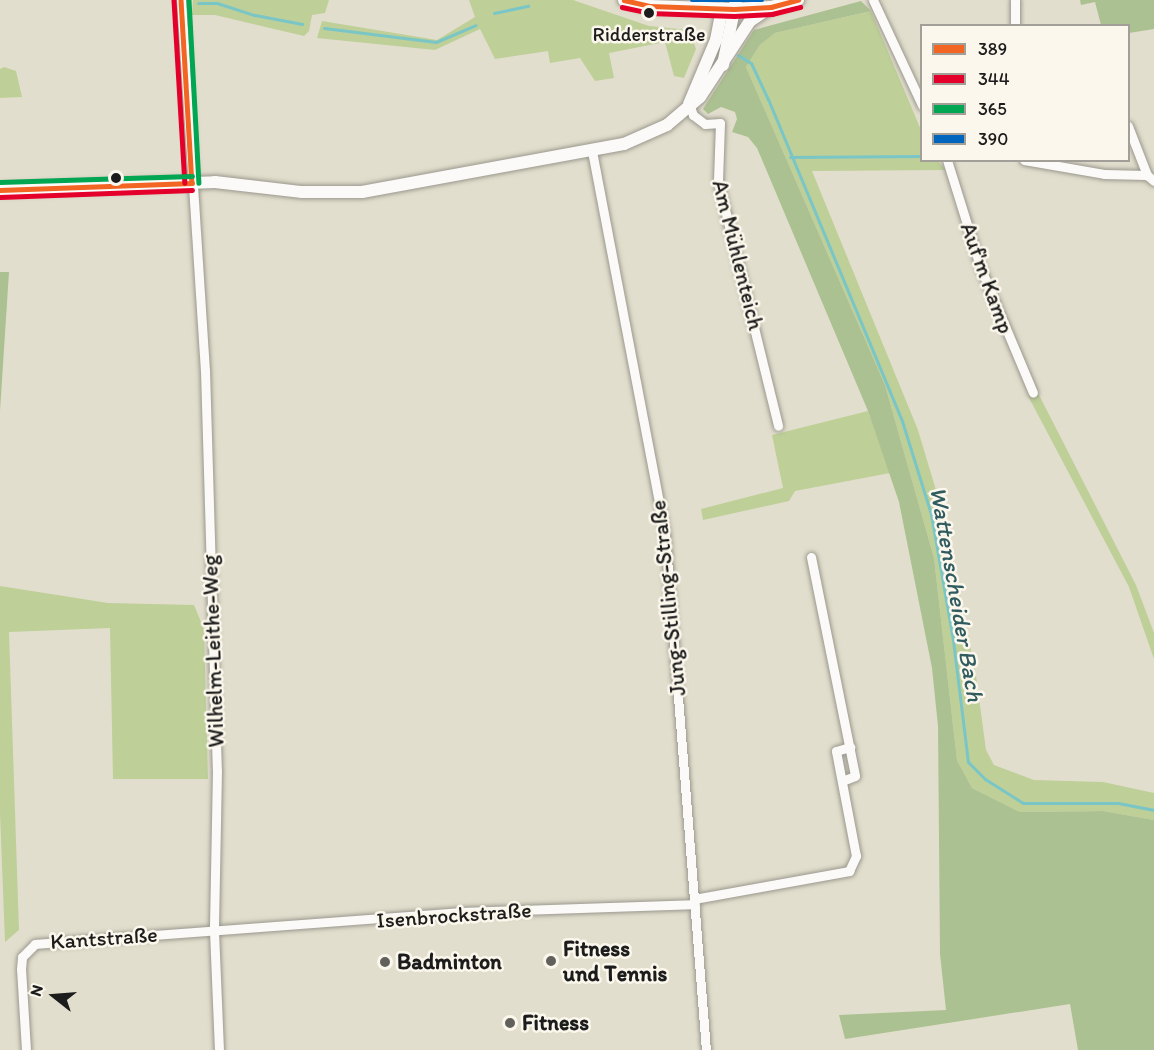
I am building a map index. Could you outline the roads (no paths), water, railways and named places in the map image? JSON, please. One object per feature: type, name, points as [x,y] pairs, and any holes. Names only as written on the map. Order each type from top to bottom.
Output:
[{"type":"street","name":"Wilhelm-Leithe-Weg","points":[[181,0],[205,370],[217,770],[214,931],[219,1050]]},
{"type":"street","points":[[624,0],[650,6],[731,4],[771,7],[798,0]]},
{"type":"street","points":[[873,0],[920,103]]},
{"type":"street","points":[[1015,0],[1015,24]]},
{"type":"street","points":[[723,65],[731,4]]},
{"type":"street","points":[[689,104],[731,4]]},
{"type":"street","points":[[0,190],[192,183],[316,193],[362,192],[592,151],[651,135],[706,90],[750,21],[771,7]]},
{"type":"street","name":"Am Mühlenteich","points":[[689,104],[693,115],[705,124],[720,123],[718,181],[778,426]]},
{"type":"street","points":[[1035,162],[1104,174],[1150,178],[1130,131]]},
{"type":"street","name":"Jung-Stilling-Straße","points":[[592,151],[665,533],[706,1050]]},
{"type":"street","name":"Auf'm Kamp","points":[[948,162],[981,269],[1033,393]]},
{"type":"street","points":[[811,557],[855,776],[842,781]]},
{"type":"street","name":"Isenbrockstraße","points":[[214,931],[458,912],[695,902],[849,871],[856,856],[836,751],[850,747]]},
{"type":"street","name":"Kantstraße","points":[[26,1050],[21,969],[27,948],[44,942],[214,931]]},
{"type":"waterway","points":[[198,3],[217,3],[255,15],[302,24]]},
{"type":"waterway","points":[[494,13],[528,6]]},
{"type":"waterway","points":[[324,28],[436,42],[476,25]]},
{"type":"waterway","name":"Wattenscheider Bach","points":[[738,55],[751,63],[768,99],[902,421],[931,514],[953,640],[968,762],[985,779],[1023,803],[1118,803],[1154,810]]},
{"type":"waterway","points":[[790,157],[920,156]]},
{"type":"place","name":"Ridderstraße","points":[[649,13]]},
{"type":"place","name":"Fitness und Tennis","points":[[551,961]]},
{"type":"place","name":"Badminton","points":[[385,962]]},
{"type":"place","name":"Fitness","points":[[510,1023]]}]
